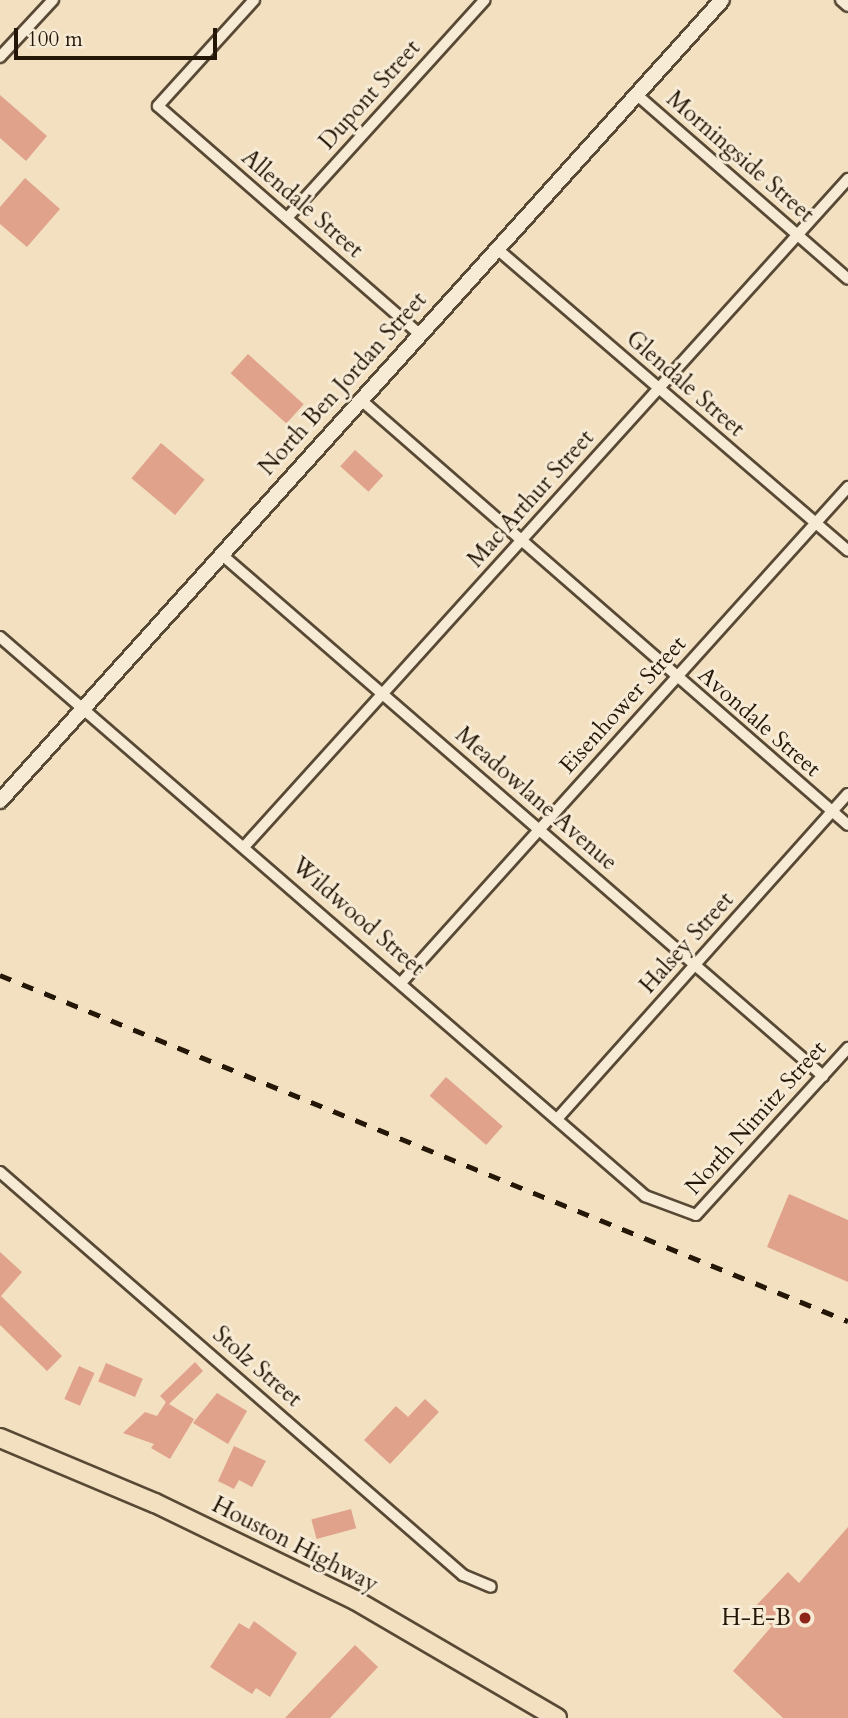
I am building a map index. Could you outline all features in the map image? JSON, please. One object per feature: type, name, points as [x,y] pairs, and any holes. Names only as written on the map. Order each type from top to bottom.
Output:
[{"type":"main road","name":"Houston Highway","points":[[0,1438],[155,1503],[355,1600],[556,1718]]},
{"type":"street","points":[[0,57],[52,0]]},
{"type":"street","name":"Allendale Street","points":[[254,0],[158,106],[418,334]]},
{"type":"street","name":"Dupont Street","points":[[287,218],[485,0]]},
{"type":"street","name":"North Ben Jordan Street","points":[[0,801],[418,334],[722,0]]},
{"type":"street","points":[[841,0],[848,6]]},
{"type":"street","name":"Morningside Street","points":[[636,94],[848,279]]},
{"type":"street","name":"Mac Arthur Street","points":[[244,847],[848,179]]},
{"type":"street","name":"Glendale Street","points":[[496,248],[848,551]]},
{"type":"street","name":"Avondale Street","points":[[361,400],[520,542],[848,825]]},
{"type":"street","name":"Eisenhower Street","points":[[401,983],[848,487]]},
{"type":"street","name":"Meadowlane Avenue","points":[[221,554],[823,1076]]},
{"type":"street","name":"Wildwood Street","points":[[0,637],[645,1196],[696,1215]]},
{"type":"street","name":"Halsey Street","points":[[557,1119],[848,794]]},
{"type":"street","name":"North Nimitz Street","points":[[696,1215],[848,1048]]},
{"type":"street","name":"Stolz Street","points":[[0,1172],[464,1575],[491,1587]]},
{"type":"building","points":[[0,95],[47,136],[26,161],[0,138]]},
{"type":"building","points":[[25,178],[60,209],[27,247],[0,224],[0,207]]},
{"type":"building","points":[[248,354],[304,404],[286,424],[231,373]]},
{"type":"building","points":[[161,443],[205,480],[175,515],[131,478]]},
{"type":"building","points":[[355,450],[383,475],[369,492],[340,466]]},
{"type":"building","points":[[446,1077],[503,1126],[486,1145],[430,1096]]},
{"type":"building","points":[[789,1194],[848,1220],[848,1282],[767,1247]]},
{"type":"building","points":[[0,1252],[22,1272],[1,1296],[62,1356],[47,1371],[0,1325]]},
{"type":"building","points":[[195,1362],[203,1371],[169,1404],[194,1419],[170,1459],[151,1448],[154,1444],[123,1433],[145,1412],[157,1416],[166,1402],[160,1396]]},
{"type":"building","points":[[106,1363],[143,1379],[135,1397],[98,1381]]},
{"type":"building","points":[[79,1366],[95,1373],[80,1406],[64,1399]]},
{"type":"building","points":[[217,1393],[247,1411],[228,1444],[193,1423]]},
{"type":"building","points":[[425,1399],[439,1412],[390,1464],[364,1440],[396,1406],[408,1417]]},
{"type":"building","points":[[234,1446],[266,1461],[252,1487],[239,1480],[234,1489],[218,1481]]},
{"type":"building","points":[[351,1509],[356,1528],[317,1539],[311,1520]]},
{"type":"building","name":"H-E-B","points":[[848,1527],[848,1718],[783,1718],[733,1671],[772,1626],[752,1610],[788,1572],[799,1583]]},
{"type":"building","points":[[254,1621],[297,1653],[270,1697],[256,1688],[252,1694],[210,1667],[239,1623],[249,1629]]},
{"type":"building","points":[[355,1645],[378,1667],[330,1718],[285,1718]]},
{"type":"railway","points":[[0,975],[848,1321]]},
{"type":"place","name":"H-E-B","points":[[805,1618]]}]
